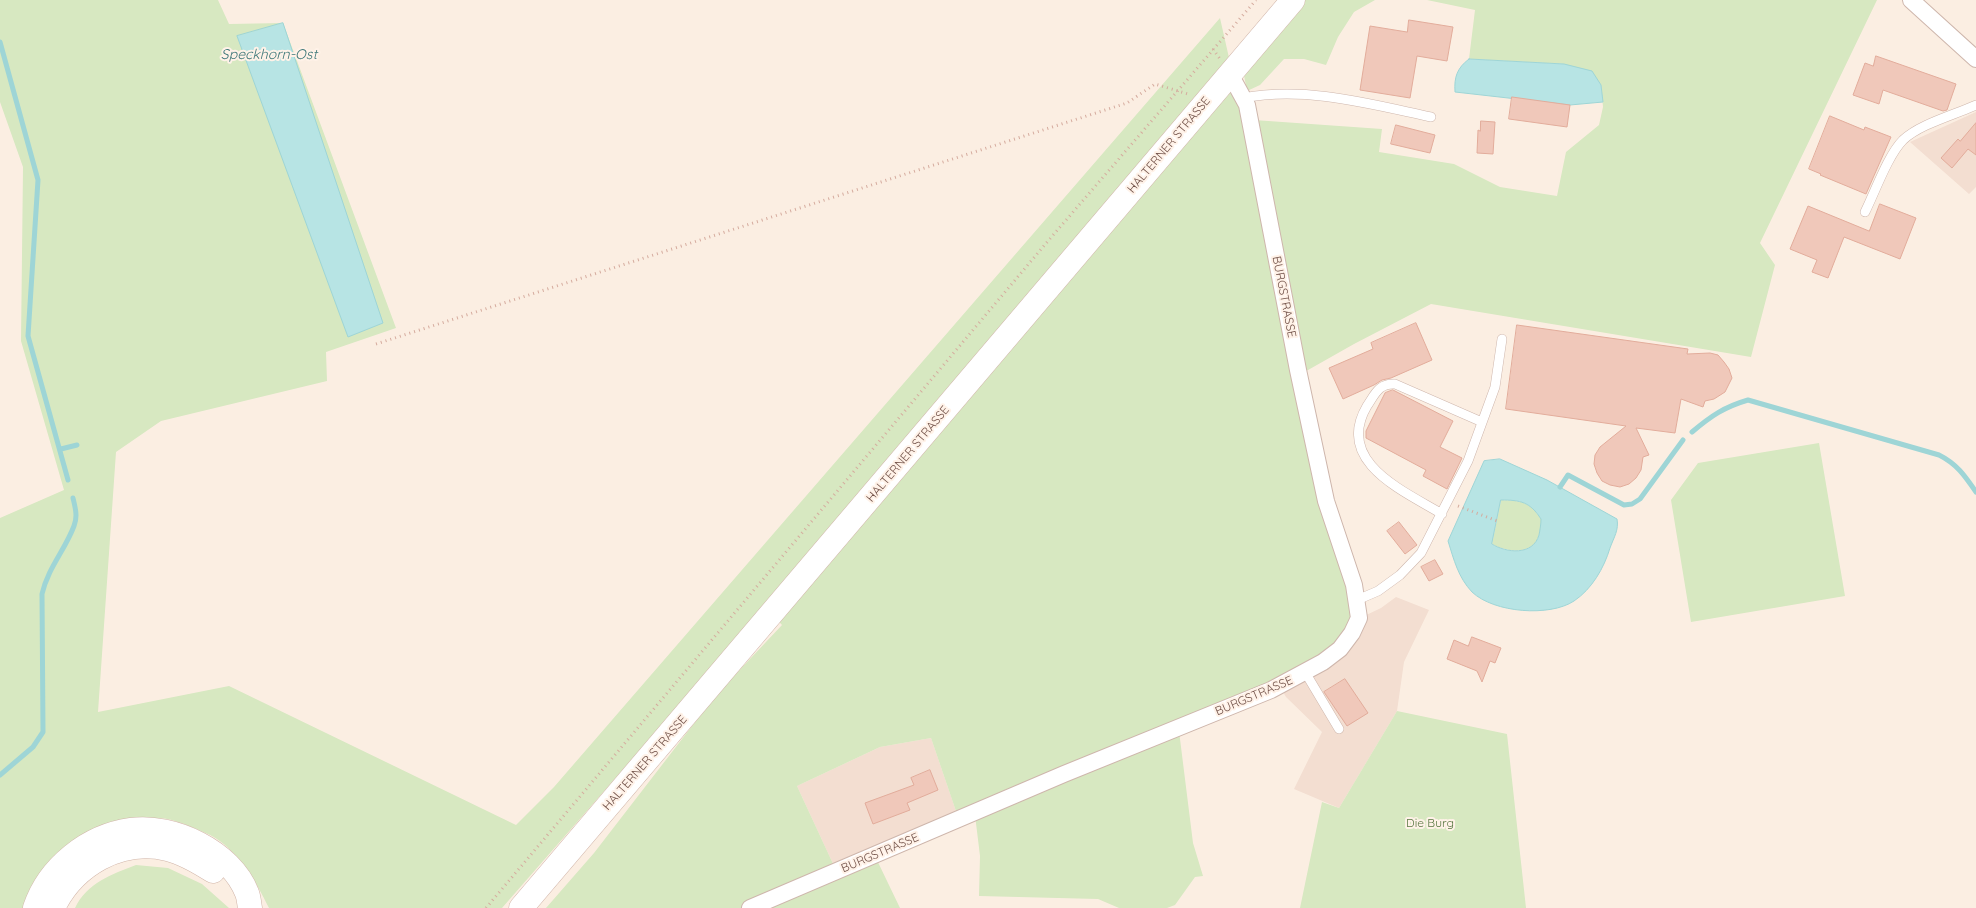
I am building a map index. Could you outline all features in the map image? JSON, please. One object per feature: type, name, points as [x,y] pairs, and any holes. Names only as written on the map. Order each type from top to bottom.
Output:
[{"type":"main road","name":"HALTERNER STRASSE","points":[[521,908],[1293,0]]},
{"type":"main road","points":[[35,908],[39,897],[52,876],[67,860],[92,843],[132,830],[160,831],[188,838],[212,851],[232,870],[247,893],[250,908]]},
{"type":"main road","points":[[53,908],[74,876],[92,862],[128,848],[144,846],[168,849],[200,862],[217,874],[235,893],[245,908]]},
{"type":"street","points":[[1911,0],[1976,59]]},
{"type":"street","name":"BURGSTRASSE","points":[[750,908],[1064,774],[1271,690],[1323,662],[1340,649],[1352,633],[1358,618],[1354,585],[1326,501],[1298,370],[1247,106],[1230,74]]},
{"type":"lane","points":[[1244,98],[1265,94],[1285,94],[1339,98],[1431,117]]},
{"type":"lane","points":[[1865,212],[1892,156],[1904,139],[1927,126],[1976,105]]},
{"type":"lane","points":[[1357,600],[1378,591],[1400,575],[1421,554],[1468,462],[1495,387],[1502,339]]},
{"type":"lane","points":[[1442,514],[1380,475],[1366,461],[1360,446],[1358,431],[1364,411],[1381,386],[1395,384],[1482,422]]},
{"type":"lane","points":[[1305,672],[1338,729]]},
{"type":"path","points":[[486,908],[1035,256],[1256,0]]},
{"type":"path","points":[[376,344],[1127,103],[1155,84],[1207,100]]},
{"type":"path","points":[[1448,502],[1500,522]]},
{"type":"shaded area","points":[[1976,112],[1976,187],[1969,194],[1910,142]]},
{"type":"shaded area","points":[[1396,597],[1429,610],[1404,662],[1397,711],[1339,808],[1294,789],[1322,732],[1286,697],[1280,687],[1360,618],[1381,608]]},
{"type":"shaded area","points":[[931,738],[958,817],[835,868],[797,786],[880,747]]},
{"type":"green space","points":[[0,0],[218,0],[229,24],[283,23],[396,328],[326,352],[327,381],[161,421],[116,452],[98,712],[229,686],[516,825],[554,787],[1220,18],[1356,619],[1320,660],[958,817],[931,738],[880,747],[797,786],[835,868],[743,908],[546,908],[594,853],[716,695],[782,625],[765,607],[502,908],[269,908],[245,867],[220,841],[183,824],[162,818],[125,823],[87,835],[54,857],[41,872],[31,889],[24,908],[0,908],[0,518],[64,490],[21,341],[23,167],[0,102]]},
{"type":"green space","points":[[1304,0],[1375,0],[1354,12],[1338,37],[1326,65],[1304,59],[1284,59],[1260,85],[1247,91],[1242,65]]},
{"type":"green space","points":[[1427,0],[1877,0],[1760,243],[1775,265],[1751,357],[1431,304],[1301,374],[1254,120],[1382,129],[1379,152],[1454,164],[1500,187],[1557,196],[1566,152],[1599,125],[1603,107],[1601,85],[1564,64],[1469,59],[1475,10]]},
{"type":"green space","points":[[1819,443],[1845,596],[1691,622],[1671,500],[1698,463]]},
{"type":"green space","points":[[1501,500],[1529,505],[1541,519],[1539,535],[1536,542],[1531,546],[1525,549],[1511,550],[1492,544]]},
{"type":"green space","name":"Die Burg","points":[[1397,711],[1507,734],[1526,908],[1300,908],[1322,802],[1339,808]]},
{"type":"green space","points":[[1179,731],[1193,843],[1203,876],[1195,877],[1175,905],[1167,908],[1119,908],[1098,899],[979,896],[980,856],[975,815]]},
{"type":"green space","points":[[875,856],[900,908],[754,908]]},
{"type":"green space","points":[[136,865],[168,868],[202,884],[229,908],[75,908],[80,899],[93,886],[109,876]]},
{"type":"water","name":"Speckhorn-Ost","points":[[283,23],[383,323],[348,337],[237,36]]},
{"type":"water","points":[[1469,59],[1564,64],[1592,71],[1601,85],[1603,102],[1570,105],[1455,92],[1457,73]]},
{"type":"water","points":[[1500,459],[1547,480],[1617,519],[1616,534],[1601,570],[1592,584],[1574,601],[1564,606],[1537,611],[1508,608],[1494,605],[1482,599],[1472,592],[1463,580],[1448,541],[1484,461]],"holes":[[[1501,500],[1524,503],[1533,509],[1541,519],[1539,535],[1531,547],[1511,551],[1492,544]]]},
{"type":"building","points":[[1409,20],[1453,27],[1447,61],[1417,56],[1410,98],[1360,90],[1370,26],[1407,32]]},
{"type":"building","points":[[1876,56],[1956,84],[1947,110],[1943,111],[1883,90],[1879,104],[1853,95],[1865,63],[1873,66]]},
{"type":"building","points":[[1512,97],[1570,105],[1567,127],[1509,119]]},
{"type":"building","points":[[1830,116],[1864,130],[1865,127],[1891,137],[1866,194],[1809,169]]},
{"type":"building","points":[[1481,121],[1495,122],[1493,154],[1477,153],[1478,130],[1480,131]]},
{"type":"building","points":[[1976,123],[1976,155],[1968,149],[1952,168],[1941,158]]},
{"type":"building","points":[[1396,125],[1435,135],[1430,153],[1391,144]]},
{"type":"building","points":[[1880,204],[1916,218],[1900,259],[1844,237],[1828,278],[1812,272],[1817,260],[1790,249],[1808,206],[1869,231]]},
{"type":"building","points":[[1416,323],[1432,360],[1382,380],[1343,399],[1329,368],[1373,349],[1371,343]]},
{"type":"building","points":[[1517,325],[1688,349],[1687,354],[1710,353],[1718,355],[1729,369],[1732,378],[1725,392],[1714,399],[1705,401],[1703,407],[1681,399],[1675,433],[1636,428],[1649,455],[1643,457],[1641,470],[1629,484],[1620,487],[1610,485],[1602,481],[1597,473],[1594,464],[1595,455],[1600,447],[1626,426],[1506,409]]},
{"type":"building","points":[[1393,390],[1453,421],[1440,447],[1462,458],[1447,489],[1423,476],[1426,470],[1366,438],[1366,431],[1385,393]]},
{"type":"building","points":[[1399,522],[1417,545],[1405,554],[1387,531]]},
{"type":"building","points":[[1435,560],[1443,574],[1429,581],[1421,567]]},
{"type":"building","points":[[1472,637],[1501,648],[1495,663],[1490,661],[1482,682],[1477,671],[1447,659],[1454,640],[1468,646]]},
{"type":"building","points":[[1345,679],[1368,713],[1347,726],[1324,692]]},
{"type":"building","points":[[930,770],[938,790],[907,803],[910,810],[873,824],[865,803],[914,785],[911,778]]},
{"type":"waterway","points":[[0,42],[38,180],[28,336],[68,480]]},
{"type":"waterway","points":[[1692,432],[1718,413],[1748,400],[1939,455],[1956,466],[1976,492]]},
{"type":"waterway","points":[[1560,487],[1568,475],[1624,505],[1632,504],[1640,499],[1683,440]]},
{"type":"waterway","points":[[61,449],[77,445]]},
{"type":"waterway","points":[[0,775],[33,747],[43,732],[42,594],[52,567],[74,526],[76,515],[73,498]]}]
